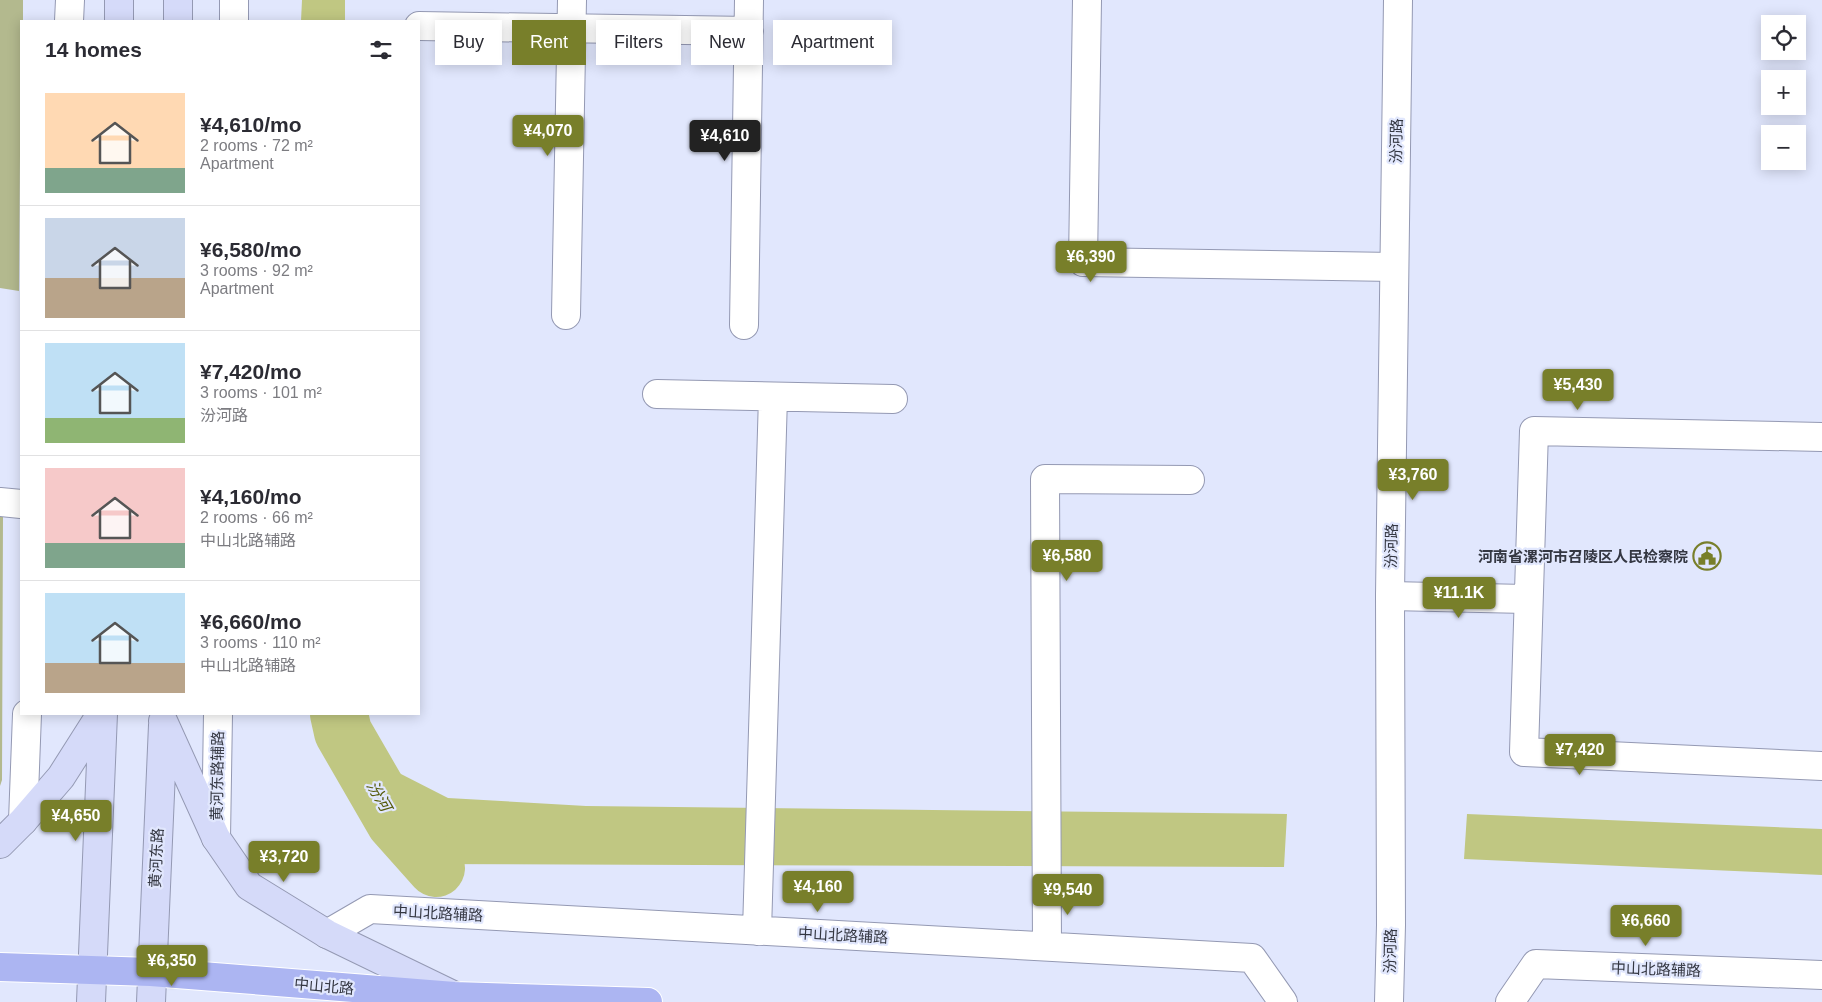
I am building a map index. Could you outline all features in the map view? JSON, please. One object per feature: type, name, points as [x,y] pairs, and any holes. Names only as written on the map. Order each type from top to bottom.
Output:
[{"type":"main road","points":[[118,20],[119,0]]},
{"type":"main road","points":[[178,0],[178,20]]},
{"type":"main road","points":[[0,844],[23,821],[60,777],[101,715]]},
{"type":"main road","points":[[92,1002],[102,715]]},
{"type":"main road","points":[[163,718],[216,838],[249,886],[327,934],[454,996]]},
{"type":"main road","name":"黄河东路","points":[[151,1002],[163,718]]},
{"type":"main road","name":"中山北路","points":[[0,966],[151,972],[454,996],[648,1002]]},
{"type":"street","points":[[70,0],[70,20]]},
{"type":"street","points":[[234,0],[234,20]]},
{"type":"street","points":[[571,20],[572,0]]},
{"type":"street","points":[[749,20],[750,0]]},
{"type":"street","points":[[1087,0],[1083,262],[1394,267]]},
{"type":"street","name":"汾河路","points":[[1389,1002],[1391,925],[1390,596],[1398,0]]},
{"type":"street","points":[[420,26],[512,27]]},
{"type":"street","points":[[586,28],[691,30]]},
{"type":"street","points":[[566,315],[570,65]]},
{"type":"street","points":[[744,325],[748,65]]},
{"type":"street","points":[[657,394],[893,399]]},
{"type":"street","points":[[756,931],[773,396]]},
{"type":"street","points":[[1822,437],[1534,431],[1524,752],[1822,766]]},
{"type":"street","points":[[1047,946],[1045,479],[1190,480]]},
{"type":"street","points":[[0,502],[20,504]]},
{"type":"street","points":[[1390,596],[1528,599]]},
{"type":"street","points":[[23,821],[27,715]]},
{"type":"street","name":"黄河东路辅路","points":[[216,838],[218,715]]},
{"type":"street","name":"中山北路辅路","points":[[327,934],[370,909],[1252,958],[1283,1002]]},
{"type":"street","name":"中山北路辅路","points":[[1510,1002],[1536,964],[1822,976]]},
{"type":"shaded area","points":[[0,0],[23,0],[23,20],[20,20],[19,291],[0,288]]},
{"type":"shaded area","points":[[0,516],[3,517],[2,780],[0,786]]},
{"type":"water","points":[[302,0],[345,0],[345,20],[301,20]]},
{"type":"water","points":[[316,715],[362,715],[363,721],[399,773],[448,798],[586,806],[1287,814],[1284,867],[414,864],[371,828],[330,749]]},
{"type":"water","points":[[1467,814],[1822,829],[1822,875],[1464,859]]},
{"type":"waterway","name":"汾河","points":[[339,715],[343,732],[395,822],[436,868]]},
{"type":"place","name":"河南省漯河市召陵区人民检察院","points":[[1707,556]]}]
